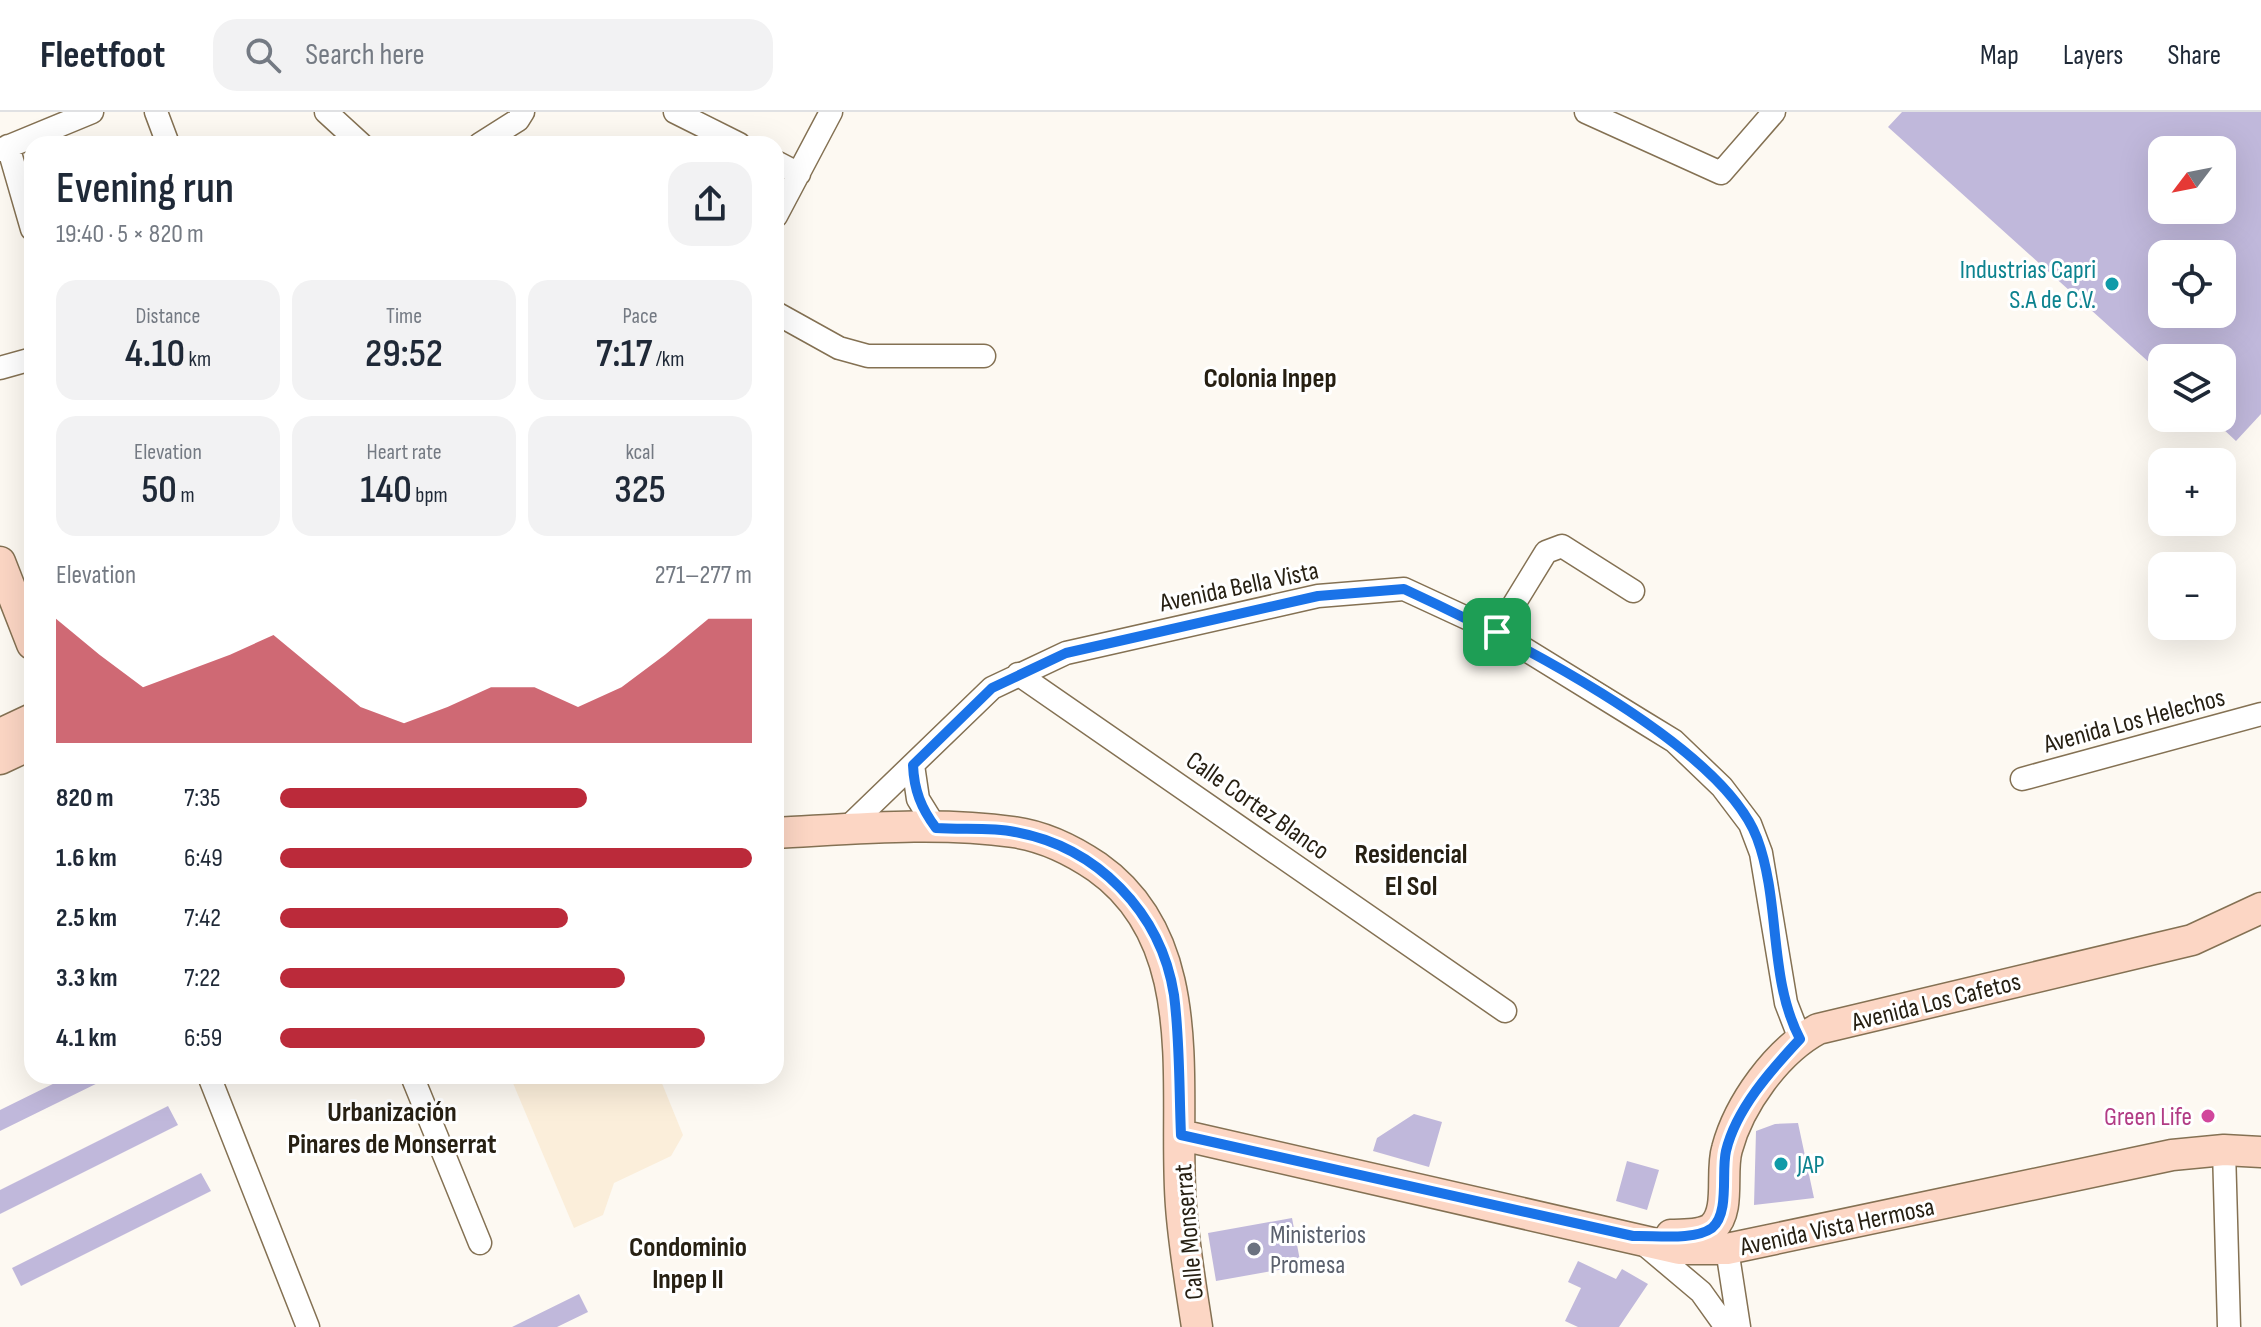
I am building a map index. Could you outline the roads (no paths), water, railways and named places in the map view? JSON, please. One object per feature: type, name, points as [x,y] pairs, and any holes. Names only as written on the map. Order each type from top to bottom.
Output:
[{"type":"street","points":[[33,136],[92,112]]},
{"type":"street","points":[[156,112],[165,136]]},
{"type":"street","points":[[326,112],[352,136]]},
{"type":"street","points":[[493,136],[518,120],[523,112]]},
{"type":"street","points":[[675,112],[723,136]]},
{"type":"street","points":[[784,201],[831,112]]},
{"type":"street","points":[[1586,112],[1721,173],[1774,112]]},
{"type":"street","points":[[24,140],[4,148],[24,206]]},
{"type":"street","points":[[784,166],[799,174]]},
{"type":"street","points":[[784,317],[839,348],[868,356],[984,356]]},
{"type":"street","points":[[0,368],[24,361]]},
{"type":"street","points":[[1497,632],[1546,552],[1554,547],[1562,546],[1633,591]]},
{"type":"street","points":[[1,570],[24,625]]},
{"type":"street","name":"Avenida Bella Vista","points":[[846,829],[992,688],[1066,653],[1318,596],[1404,589],[1497,632],[1674,741],[1739,807],[1757,838],[1764,862],[1786,1003],[1800,1039]]},
{"type":"street","name":"Calle Cortez Blanco","points":[[1018,674],[1505,1011]]},
{"type":"street","name":"Avenida Los Helechos","points":[[2022,779],[2261,714]]},
{"type":"street","points":[[0,734],[24,723]]},
{"type":"street","points":[[0,759],[24,748]]},
{"type":"street","points":[[913,765],[918,799],[936,828]]},
{"type":"street","name":"Calle Monserrat","points":[[784,833],[936,828],[1015,832],[1060,845],[1114,879],[1140,909],[1160,946],[1174,996],[1181,1205],[1197,1327]]},
{"type":"street","name":"Avenida Los Cafetos","points":[[1721,1213],[1726,1150],[1737,1125],[1771,1070],[1800,1039],[1818,1029],[2192,940],[2261,908]]},
{"type":"street","points":[[212,1084],[308,1327]]},
{"type":"street","points":[[415,1084],[480,1243]]},
{"type":"street","name":"Avenida Vista Hermosa","points":[[1181,1135],[1633,1236],[1679,1249],[1727,1249],[2172,1155],[2224,1150],[2261,1152]]},
{"type":"street","points":[[2224,1150],[2229,1327]]},
{"type":"street","points":[[1721,1213],[1728,1225],[1741,1234],[1804,1233]]},
{"type":"street","points":[[1633,1236],[1703,1232],[1716,1224],[1721,1213]]},
{"type":"street","points":[[1633,1236],[1701,1292],[1726,1327]]},
{"type":"street","points":[[1727,1249],[1739,1327]]},
{"type":"place","name":"Industrias Capri S.A de C.V.","points":[[2112,284]]},
{"type":"place","name":"Green Life","points":[[2208,1116]]},
{"type":"place","name":"JAP","points":[[1781,1164]]},
{"type":"place","name":"Ministerios Promesa","points":[[1254,1249]]},
{"type":"district","name":"Colonia Inpep","points":[[1270,377]]},
{"type":"district","name":"Residencial El Sol","points":[[1411,869]]},
{"type":"district","name":"Urbanización Pinares de Monserrat","points":[[392,1127]]},
{"type":"district","name":"Condominio Inpep II","points":[[688,1262]]}]
